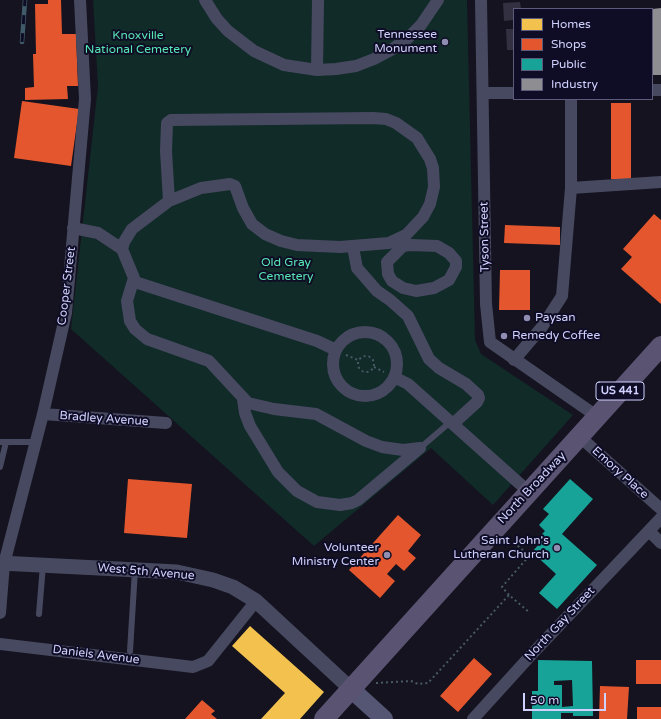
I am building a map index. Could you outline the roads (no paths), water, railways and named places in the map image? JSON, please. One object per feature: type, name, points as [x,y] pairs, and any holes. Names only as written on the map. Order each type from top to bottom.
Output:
[{"type":"main road","name":"North Broadway","points":[[324,719],[661,346]]},
{"type":"main road","name":"West 5th Avenue","points":[[351,689],[384,719]]},
{"type":"street","name":"Cooper Street","points":[[0,613],[2,563],[36,442],[66,313],[85,99],[80,0]]},
{"type":"street","points":[[205,0],[217,19],[228,32],[254,52],[284,65],[317,70],[356,66],[391,50],[407,39],[421,25],[438,0]]},
{"type":"street","points":[[317,70],[318,0]]},
{"type":"street","name":"Tyson Street","points":[[481,0],[484,93],[483,165],[488,332],[490,342],[598,417]]},
{"type":"street","points":[[484,93],[513,93]]},
{"type":"street","points":[[514,360],[542,327],[562,296],[571,188],[571,100]]},
{"type":"street","points":[[122,249],[124,242],[132,229],[169,201],[201,188],[233,184],[252,224],[265,234],[297,245],[352,247],[401,242],[430,245],[443,249],[456,261],[456,267],[454,274],[445,283],[434,288],[416,291],[403,288],[392,281],[388,274],[386,268],[387,262],[401,242],[428,210],[434,187],[434,177],[430,159],[417,138],[404,127],[386,119],[171,120],[167,123],[166,151],[169,201]]},
{"type":"street","points":[[571,188],[661,182]]},
{"type":"street","points":[[73,228],[98,233],[122,249],[135,282],[127,301],[130,320],[135,329],[155,343],[209,361],[248,403],[261,407],[316,414],[366,441],[382,447],[403,450],[420,448]]},
{"type":"street","points":[[352,247],[357,268],[377,292],[408,316],[429,360],[439,368],[466,384],[478,395],[479,398],[477,402],[454,423]]},
{"type":"street","points":[[135,282],[317,341],[336,350]]},
{"type":"street","points":[[358,332],[368,332],[378,335],[386,340],[396,357],[394,377],[388,385],[376,393],[361,396],[352,393],[343,387],[333,370],[333,360],[336,350],[341,342],[358,332]]},
{"type":"street","points":[[394,377],[408,384],[454,423],[529,492]]},
{"type":"street","points":[[243,399],[245,413],[250,426],[278,472],[297,491],[317,502],[340,505],[352,503],[377,485],[420,448]]},
{"type":"street","name":"Bradley Avenue","points":[[43,414],[166,423]]},
{"type":"street","name":"Emory Place","points":[[580,437],[661,509]]},
{"type":"street","name":"North Gay Street","points":[[473,719],[547,638],[661,518]]},
{"type":"street","points":[[649,531],[661,543]]},
{"type":"street","name":"West 5th Avenue","points":[[2,563],[177,572],[201,576],[233,587],[256,601],[351,689]]},
{"type":"street","name":"Daniels Avenue","points":[[0,644],[193,667],[208,661],[256,601]]},
{"type":"lane","points":[[420,448],[448,424],[454,423]]},
{"type":"lane","points":[[0,467],[3,442],[36,442]]},
{"type":"lane","points":[[40,614],[42,565]]},
{"type":"lane","points":[[130,651],[135,569]]},
{"type":"railway","points":[[22,42],[25,0]]},
{"type":"place","name":"Tennessee Monument","points":[[445,42]]},
{"type":"place","name":"Paysan","points":[[527,318]]},
{"type":"place","name":"Remedy Coffee","points":[[504,336]]},
{"type":"place","name":"Saint John's Lutheran Church","points":[[557,548]]},
{"type":"place","name":"Volunteer Ministry Center","points":[[387,555]]},
{"type":"park label","name":"Knoxville National Cemetery","points":[[138,43]]},
{"type":"park label","name":"Old Gray Cemetery","points":[[286,270]]}]
